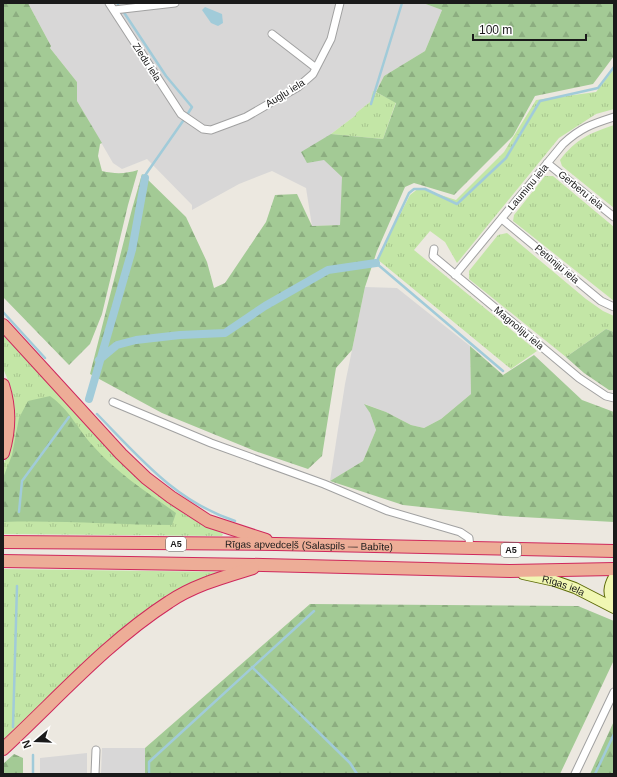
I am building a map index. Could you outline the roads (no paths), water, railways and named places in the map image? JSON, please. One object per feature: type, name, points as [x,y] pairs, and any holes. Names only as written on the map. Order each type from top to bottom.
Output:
[{"type":"highway","points":[[3,325],[121,454],[146,478],[171,498],[208,521],[276,544]]},
{"type":"highway","points":[[3,385],[6,395],[9,420],[3,453]]},
{"type":"highway","name":"Rīgas apvedceļš (Salaspils — Babīte)","points":[[3,542],[276,544],[614,551]]},
{"type":"highway","name":"Rīgas apvedceļš (Salaspils — Babīte)","points":[[3,561],[510,570],[614,569]]},
{"type":"highway","points":[[3,749],[121,638],[170,601],[206,583],[263,565]]},
{"type":"main road","name":"Rīgas iela","points":[[510,570],[555,581],[575,588],[614,608]]},
{"type":"main road","points":[[614,577],[609,591],[609,596],[614,602]]},
{"type":"street","name":"Ziedu iela","points":[[109,3],[171,99],[187,119]]},
{"type":"street","points":[[114,10],[175,3]]},
{"type":"street","name":"Augļu iela","points":[[187,119],[203,129],[211,130],[220,128],[246,117],[298,87],[313,74],[331,39],[340,3]]},
{"type":"street","points":[[272,34],[316,68]]},
{"type":"street","name":"Laumiņu iela","points":[[455,275],[547,163],[576,132],[588,125],[614,117]]},
{"type":"street","name":"Gerberu iela","points":[[547,163],[614,217]]},
{"type":"street","name":"Petūniju iela","points":[[502,219],[601,301],[614,308]]},
{"type":"street","name":"Magnoliju iela","points":[[434,249],[433,256],[579,378],[606,396],[614,398]]},
{"type":"street","points":[[113,402],[211,443],[283,471],[324,484],[388,511],[460,532],[469,538],[470,548]]},
{"type":"street","points":[[575,774],[614,692]]},
{"type":"street","points":[[95,774],[96,750]]},
{"type":"water","points":[[205,7],[222,14],[223,23],[218,26],[211,23],[202,10]]},
{"type":"waterway","points":[[371,104],[402,3]]},
{"type":"waterway","points":[[123,11],[166,76],[192,107],[187,115]]},
{"type":"waterway","points":[[503,371],[376,263],[409,193],[414,189],[425,189],[457,204],[506,158],[540,101],[598,88],[614,67]]},
{"type":"waterway","points":[[145,178],[146,174],[183,121]]},
{"type":"waterway","points":[[89,399],[132,250],[145,178]]},
{"type":"waterway","points":[[99,360],[117,345],[136,340],[180,335],[225,333],[265,306],[328,270],[376,263]]},
{"type":"waterway","points":[[3,312],[45,358]]},
{"type":"waterway","points":[[97,414],[144,462],[176,490],[194,502],[235,521]]},
{"type":"waterway","points":[[19,512],[22,481],[69,417]]},
{"type":"waterway","points":[[13,727],[17,586]]},
{"type":"waterway","points":[[149,774],[149,762],[314,611]]},
{"type":"waterway","points":[[252,667],[350,763],[357,774]]},
{"type":"waterway","points":[[595,774],[614,734]]},
{"type":"waterway","points":[[33,755],[33,774]]}]
